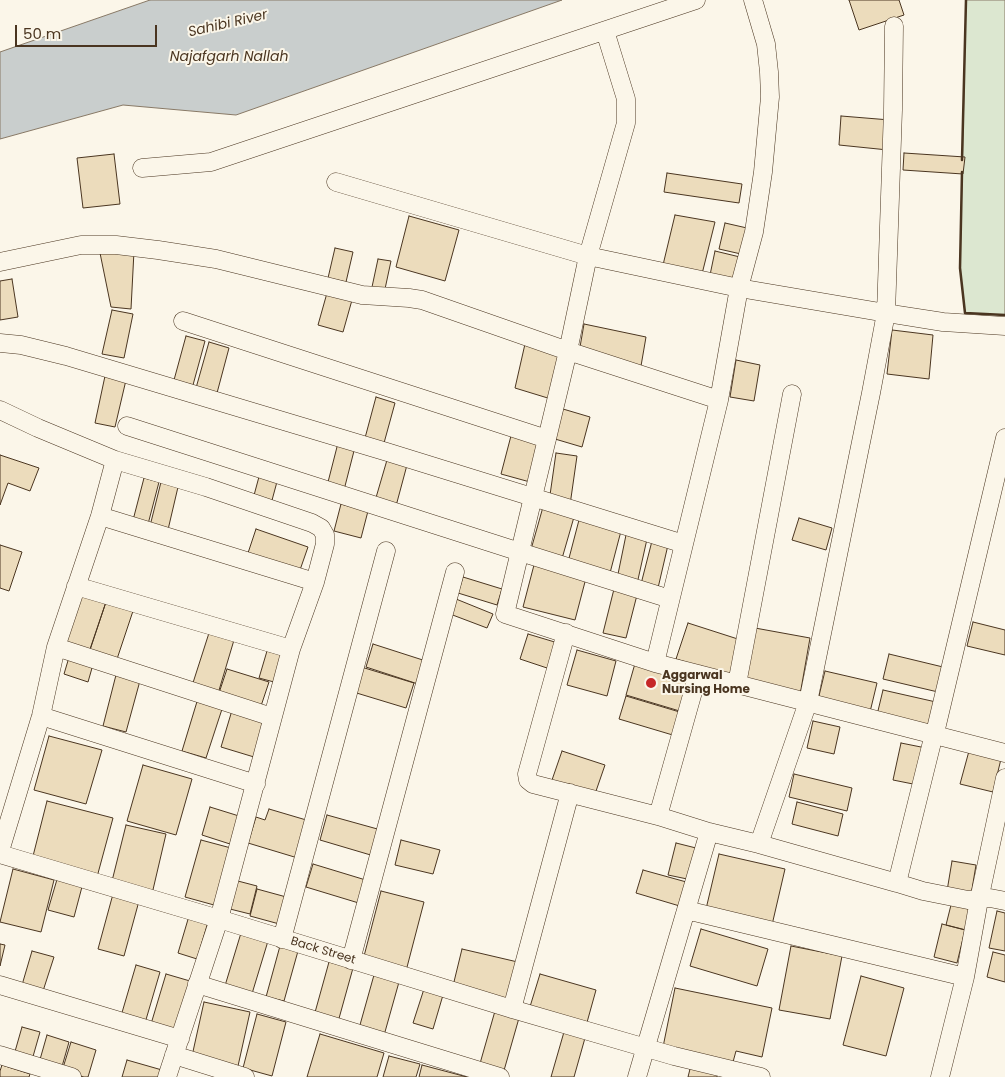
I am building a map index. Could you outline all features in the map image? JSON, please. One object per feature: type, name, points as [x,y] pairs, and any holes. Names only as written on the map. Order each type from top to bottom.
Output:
[{"type":"street","points":[[142,168],[210,162],[696,0]]},
{"type":"street","points":[[655,663],[719,400],[739,288],[754,232],[763,172],[770,97],[766,44],[753,0]]},
{"type":"street","points":[[759,844],[808,702],[886,313],[894,26]]},
{"type":"street","points":[[604,31],[626,99],[626,122],[588,256],[568,351],[505,614],[655,663],[1005,753]]},
{"type":"street","points":[[336,182],[588,256],[739,288],[886,313],[943,322],[1005,326]]},
{"type":"street","points":[[0,262],[81,245],[158,250],[216,259],[362,295],[422,300],[568,351],[719,400]]},
{"type":"street","points":[[183,321],[547,438]]},
{"type":"street","points":[[0,343],[21,345],[66,356],[684,544]]},
{"type":"street","points":[[737,684],[792,394]]},
{"type":"street","points":[[0,410],[115,460],[215,490],[312,523],[321,528],[325,535],[325,544],[315,582],[291,649],[219,920],[167,1077]]},
{"type":"street","points":[[127,426],[670,599]]},
{"type":"street","points":[[897,883],[935,733],[1005,438]]},
{"type":"street","points":[[0,853],[41,716],[56,647],[100,516],[115,460]]},
{"type":"street","points":[[100,516],[315,582]]},
{"type":"street","points":[[282,939],[386,551]]},
{"type":"street","points":[[351,960],[455,572]]},
{"type":"street","points":[[76,586],[291,649]]},
{"type":"street","points":[[566,633],[527,774],[528,780],[534,784],[658,816],[922,891],[968,900],[990,898],[1005,901]]},
{"type":"street","points":[[56,647],[272,717]]},
{"type":"street","points":[[658,816],[698,674]]},
{"type":"street","points":[[41,716],[256,784]]},
{"type":"street","points":[[940,1077],[965,977],[1005,778]]},
{"type":"street","points":[[512,1009],[570,793]]},
{"type":"street","points":[[637,1077],[709,832]]},
{"type":"street","name":"Back Street","points":[[0,853],[512,1009],[674,1056],[762,1077]]},
{"type":"street","points":[[686,910],[965,977]]},
{"type":"street","points":[[197,984],[500,1077]]},
{"type":"street","points":[[0,985],[177,1047],[245,1077]]},
{"type":"street","points":[[0,1054],[72,1077]]},
{"type":"green space","points":[[966,0],[1005,0],[1005,315],[965,313],[960,268]]},
{"type":"water","name":"Najafgarh Nallah","points":[[150,0],[562,0],[236,115],[123,105],[0,139],[0,52]]},
{"type":"building","points":[[849,0],[899,0],[904,15],[859,30]]},
{"type":"building","points":[[841,116],[890,120],[888,150],[839,145]]},
{"type":"building","points":[[904,153],[965,157],[963,174],[903,170]]},
{"type":"building","points":[[114,154],[120,204],[83,208],[77,158]]},
{"type":"building","points":[[667,173],[742,184],[739,203],[664,192]]},
{"type":"building","points":[[675,215],[715,222],[702,274],[663,265]]},
{"type":"building","points":[[409,216],[459,230],[445,281],[396,267]]},
{"type":"building","points":[[725,223],[747,228],[741,254],[719,249]]},
{"type":"building","points":[[99,248],[134,251],[131,309],[111,307]]},
{"type":"building","points":[[335,248],[353,252],[346,282],[328,278]]},
{"type":"building","points":[[715,251],[740,257],[735,281],[710,275]]},
{"type":"building","points":[[378,259],[391,261],[385,289],[372,287]]},
{"type":"building","points":[[12,279],[18,317],[0,320],[0,281]]},
{"type":"building","points":[[327,293],[352,300],[343,332],[318,325]]},
{"type":"building","points":[[112,310],[133,314],[124,358],[102,354]]},
{"type":"building","points":[[584,324],[646,337],[641,366],[580,347]]},
{"type":"building","points":[[892,330],[933,335],[929,379],[887,374]]},
{"type":"building","points":[[186,336],[205,341],[193,385],[174,380]]},
{"type":"building","points":[[209,342],[229,348],[217,393],[196,388]]},
{"type":"building","points":[[525,344],[561,356],[551,399],[515,388]]},
{"type":"building","points":[[736,360],[760,365],[754,401],[730,397]]},
{"type":"building","points":[[105,376],[126,380],[115,427],[95,423]]},
{"type":"building","points":[[376,397],[395,403],[384,443],[365,438]]},
{"type":"building","points":[[563,409],[590,417],[582,447],[555,439]]},
{"type":"building","points":[[512,432],[542,440],[530,482],[501,474]]},
{"type":"building","points":[[338,443],[355,447],[344,490],[327,486]]},
{"type":"building","points":[[556,453],[577,456],[570,505],[549,502]]},
{"type":"building","points":[[0,455],[39,468],[30,491],[8,483],[0,505]]},
{"type":"building","points":[[387,460],[407,465],[396,506],[375,501]]},
{"type":"building","points":[[260,473],[278,478],[271,504],[253,499]]},
{"type":"building","points":[[144,478],[159,482],[147,528],[132,524]]},
{"type":"building","points":[[161,482],[178,487],[167,534],[149,530]]},
{"type":"building","points":[[341,504],[368,511],[361,538],[334,531]]},
{"type":"building","points":[[543,507],[574,517],[561,562],[530,553]]},
{"type":"building","points":[[799,518],[832,528],[826,550],[792,540]]},
{"type":"building","points":[[579,520],[621,531],[610,573],[568,562]]},
{"type":"building","points":[[256,529],[308,547],[300,570],[248,553]]},
{"type":"building","points":[[626,535],[647,539],[637,584],[617,579]]},
{"type":"building","points":[[652,541],[668,545],[658,588],[641,584]]},
{"type":"building","points":[[0,545],[22,552],[9,591],[0,588]]},
{"type":"building","points":[[534,565],[586,578],[575,620],[523,607]]},
{"type":"building","points":[[463,577],[502,589],[497,605],[458,593]]},
{"type":"building","points":[[614,589],[637,595],[626,638],[603,633]]},
{"type":"building","points":[[80,590],[107,599],[88,655],[61,646]]},
{"type":"building","points":[[107,599],[134,608],[115,665],[88,656]]},
{"type":"building","points":[[456,599],[493,614],[487,628],[450,614]]},
{"type":"building","points":[[973,622],[1005,630],[1005,655],[967,646]]},
{"type":"building","points":[[688,623],[744,641],[732,677],[676,659]]},
{"type":"building","points":[[755,628],[810,638],[800,695],[745,685]]},
{"type":"building","points":[[209,633],[234,640],[217,697],[191,689]]},
{"type":"building","points":[[528,634],[558,643],[550,669],[520,659]]},
{"type":"building","points":[[373,644],[429,662],[421,685],[366,667]]},
{"type":"building","points":[[577,650],[616,661],[607,696],[567,685]]},
{"type":"building","points":[[267,651],[282,655],[274,682],[259,678]]},
{"type":"building","points":[[70,654],[94,661],[88,682],[64,674]]},
{"type":"building","points":[[889,654],[943,667],[938,692],[883,679]]},
{"type":"building","points":[[636,660],[693,677],[683,712],[626,695]]},
{"type":"building","points":[[358,666],[414,683],[406,708],[350,691]]},
{"type":"building","points":[[227,669],[269,682],[260,709],[218,696]]},
{"type":"building","points":[[117,671],[141,677],[126,732],[103,726]]},
{"type":"building","points":[[825,671],[877,683],[870,712],[818,700]]},
{"type":"building","points":[[883,690],[936,702],[930,727],[877,715]]},
{"type":"building","points":[[199,695],[224,703],[206,758],[182,751]]},
{"type":"building","points":[[626,696],[683,713],[676,736],[619,719]]},
{"type":"building","points":[[233,707],[267,717],[254,757],[221,747]]},
{"type":"building","points":[[813,721],[840,727],[834,754],[807,748]]},
{"type":"building","points":[[49,736],[102,750],[86,804],[34,790]]},
{"type":"building","points":[[901,743],[926,748],[918,785],[893,780]]},
{"type":"building","points":[[562,751],[605,765],[595,794],[552,780]]},
{"type":"building","points":[[969,751],[1001,759],[993,792],[960,784]]},
{"type":"building","points":[[143,765],[192,779],[176,835],[127,821]]},
{"type":"building","points":[[794,774],[852,788],[847,811],[789,797]]},
{"type":"building","points":[[47,801],[113,818],[97,877],[32,860]]},
{"type":"building","points":[[797,802],[843,814],[838,836],[792,824]]},
{"type":"building","points":[[210,807],[239,816],[230,844],[202,835]]},
{"type":"building","points":[[269,809],[313,822],[301,859],[248,843],[256,817],[265,820]]},
{"type":"building","points":[[327,815],[381,830],[374,856],[320,840]]},
{"type":"building","points":[[126,825],[166,834],[152,894],[111,885]]},
{"type":"building","points":[[201,840],[231,848],[214,905],[185,897]]},
{"type":"building","points":[[401,840],[440,850],[433,874],[395,865]]},
{"type":"building","points":[[676,843],[700,849],[692,880],[668,875]]},
{"type":"building","points":[[719,854],[785,869],[772,925],[706,909]]},
{"type":"building","points":[[952,861],[976,865],[971,895],[947,891]]},
{"type":"building","points":[[313,864],[369,881],[362,904],[306,887]]},
{"type":"building","points":[[13,869],[54,880],[41,932],[0,922]]},
{"type":"building","points":[[643,870],[690,883],[683,907],[636,893]]},
{"type":"building","points":[[58,876],[83,883],[74,917],[48,910]]},
{"type":"building","points":[[234,880],[257,886],[250,914],[226,908]]},
{"type":"building","points":[[257,889],[290,898],[283,925],[250,916]]},
{"type":"building","points":[[381,891],[424,902],[406,971],[363,960]]},
{"type":"building","points":[[113,894],[139,901],[124,956],[98,949]]},
{"type":"building","points":[[952,901],[975,907],[970,931],[946,925]]},
{"type":"building","points":[[997,911],[1005,913],[1005,951],[989,948]]},
{"type":"building","points":[[189,916],[208,922],[197,959],[178,953]]},
{"type":"building","points":[[942,924],[965,930],[957,963],[934,957]]},
{"type":"building","points":[[701,929],[768,949],[757,986],[690,966]]},
{"type":"building","points":[[241,933],[268,941],[251,997],[224,989]]},
{"type":"building","points":[[0,944],[5,945],[0,966]]},
{"type":"building","points":[[280,946],[298,951],[284,1001],[266,997]]},
{"type":"building","points":[[791,946],[842,956],[830,1019],[779,1010]]},
{"type":"building","points":[[462,949],[522,963],[511,1004],[452,990]]},
{"type":"building","points":[[32,951],[54,957],[43,991],[22,985]]},
{"type":"building","points":[[993,952],[1005,955],[1005,982],[987,977]]},
{"type":"building","points":[[329,962],[353,968],[338,1022],[314,1016]]},
{"type":"building","points":[[136,965],[160,972],[145,1023],[121,1016]]},
{"type":"building","points":[[166,974],[190,981],[175,1031],[151,1024]]},
{"type":"building","points":[[540,974],[596,990],[586,1026],[529,1010]]},
{"type":"building","points":[[374,975],[399,982],[383,1039],[358,1032]]},
{"type":"building","points":[[861,976],[904,988],[886,1056],[843,1045]]},
{"type":"building","points":[[675,988],[772,1008],[762,1057],[736,1051],[733,1062],[663,1047]]},
{"type":"building","points":[[424,989],[443,995],[433,1029],[413,1023]]},
{"type":"building","points":[[204,1002],[250,1012],[238,1066],[192,1056]]},
{"type":"building","points":[[495,1011],[519,1018],[503,1074],[479,1067]]},
{"type":"building","points":[[257,1014],[286,1022],[272,1076],[243,1068]]},
{"type":"building","points":[[22,1027],[40,1032],[32,1060],[14,1055]]},
{"type":"building","points":[[564,1032],[585,1038],[574,1077],[551,1077]]},
{"type":"building","points":[[320,1034],[384,1053],[377,1077],[307,1077]]},
{"type":"building","points":[[47,1035],[69,1042],[61,1070],[39,1063]]},
{"type":"building","points":[[71,1042],[96,1050],[88,1077],[62,1071]]},
{"type":"building","points":[[389,1056],[420,1064],[416,1077],[383,1077]]},
{"type":"building","points":[[127,1060],[162,1070],[160,1077],[122,1077]]},
{"type":"building","points":[[2,1065],[30,1074],[29,1077],[0,1077]]},
{"type":"building","points":[[422,1065],[467,1077],[419,1077]]},
{"type":"building","points":[[691,1065],[718,1071],[717,1077],[688,1077]]},
{"type":"wall","points":[[962,160],[966,0]]},
{"type":"wall","points":[[962,172],[960,268],[965,313],[1005,315]]},
{"type":"place","name":"Aggarwal Nursing Home","points":[[651,683]]},
{"type":"water label","name":"Sahibi River","points":[[228,24]]}]
